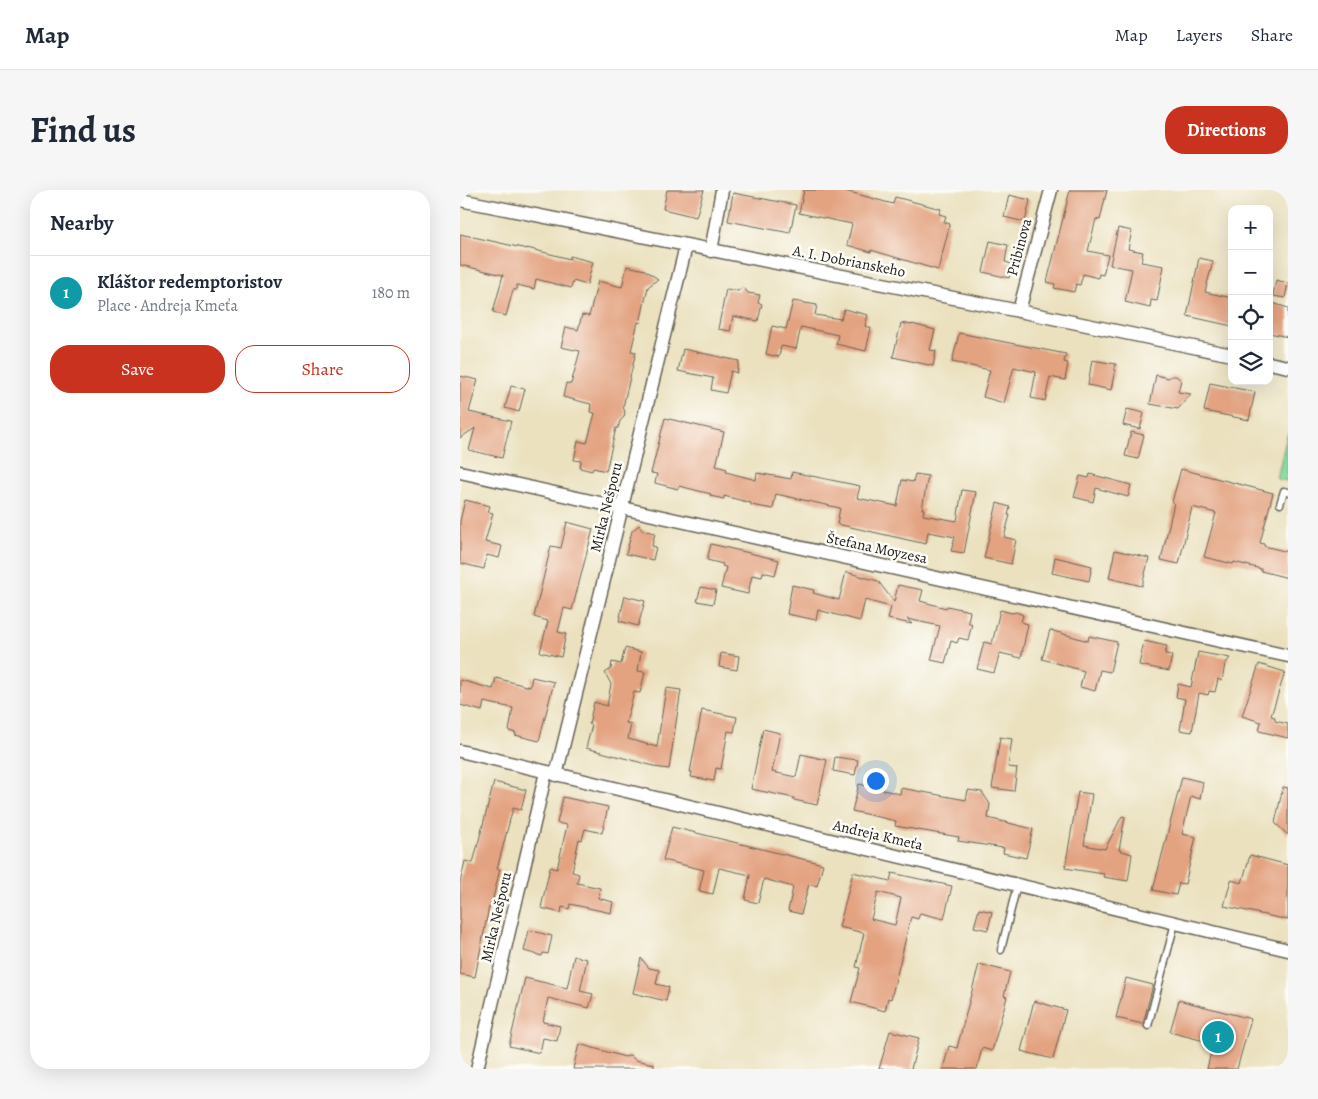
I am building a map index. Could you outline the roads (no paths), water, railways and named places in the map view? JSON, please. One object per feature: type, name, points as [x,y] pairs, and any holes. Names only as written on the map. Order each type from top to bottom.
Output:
[{"type":"street","points":[[711,250],[722,190]]},
{"type":"street","name":"Pribinova","points":[[1019,311],[1051,190]]},
{"type":"street","name":"A. I. Dobrianskeho","points":[[460,200],[1019,311],[1228,355]]},
{"type":"street","name":"Mirka Nešporu","points":[[477,1069],[551,773],[622,508],[686,246]]},
{"type":"street","points":[[1273,364],[1288,367]]},
{"type":"street","name":"Štefana Moyzesa","points":[[460,472],[1288,656]]},
{"type":"street","name":"Andreja Kmeťa","points":[[460,751],[1288,950]]},
{"type":"lane","points":[[1280,504],[1284,491],[1288,492]]},
{"type":"lane","points":[[1001,950],[1017,885]]},
{"type":"lane","points":[[1148,1026],[1174,923]]},
{"type":"place","name":"Kláštor redemptoristov","points":[[1218,1037]]}]
